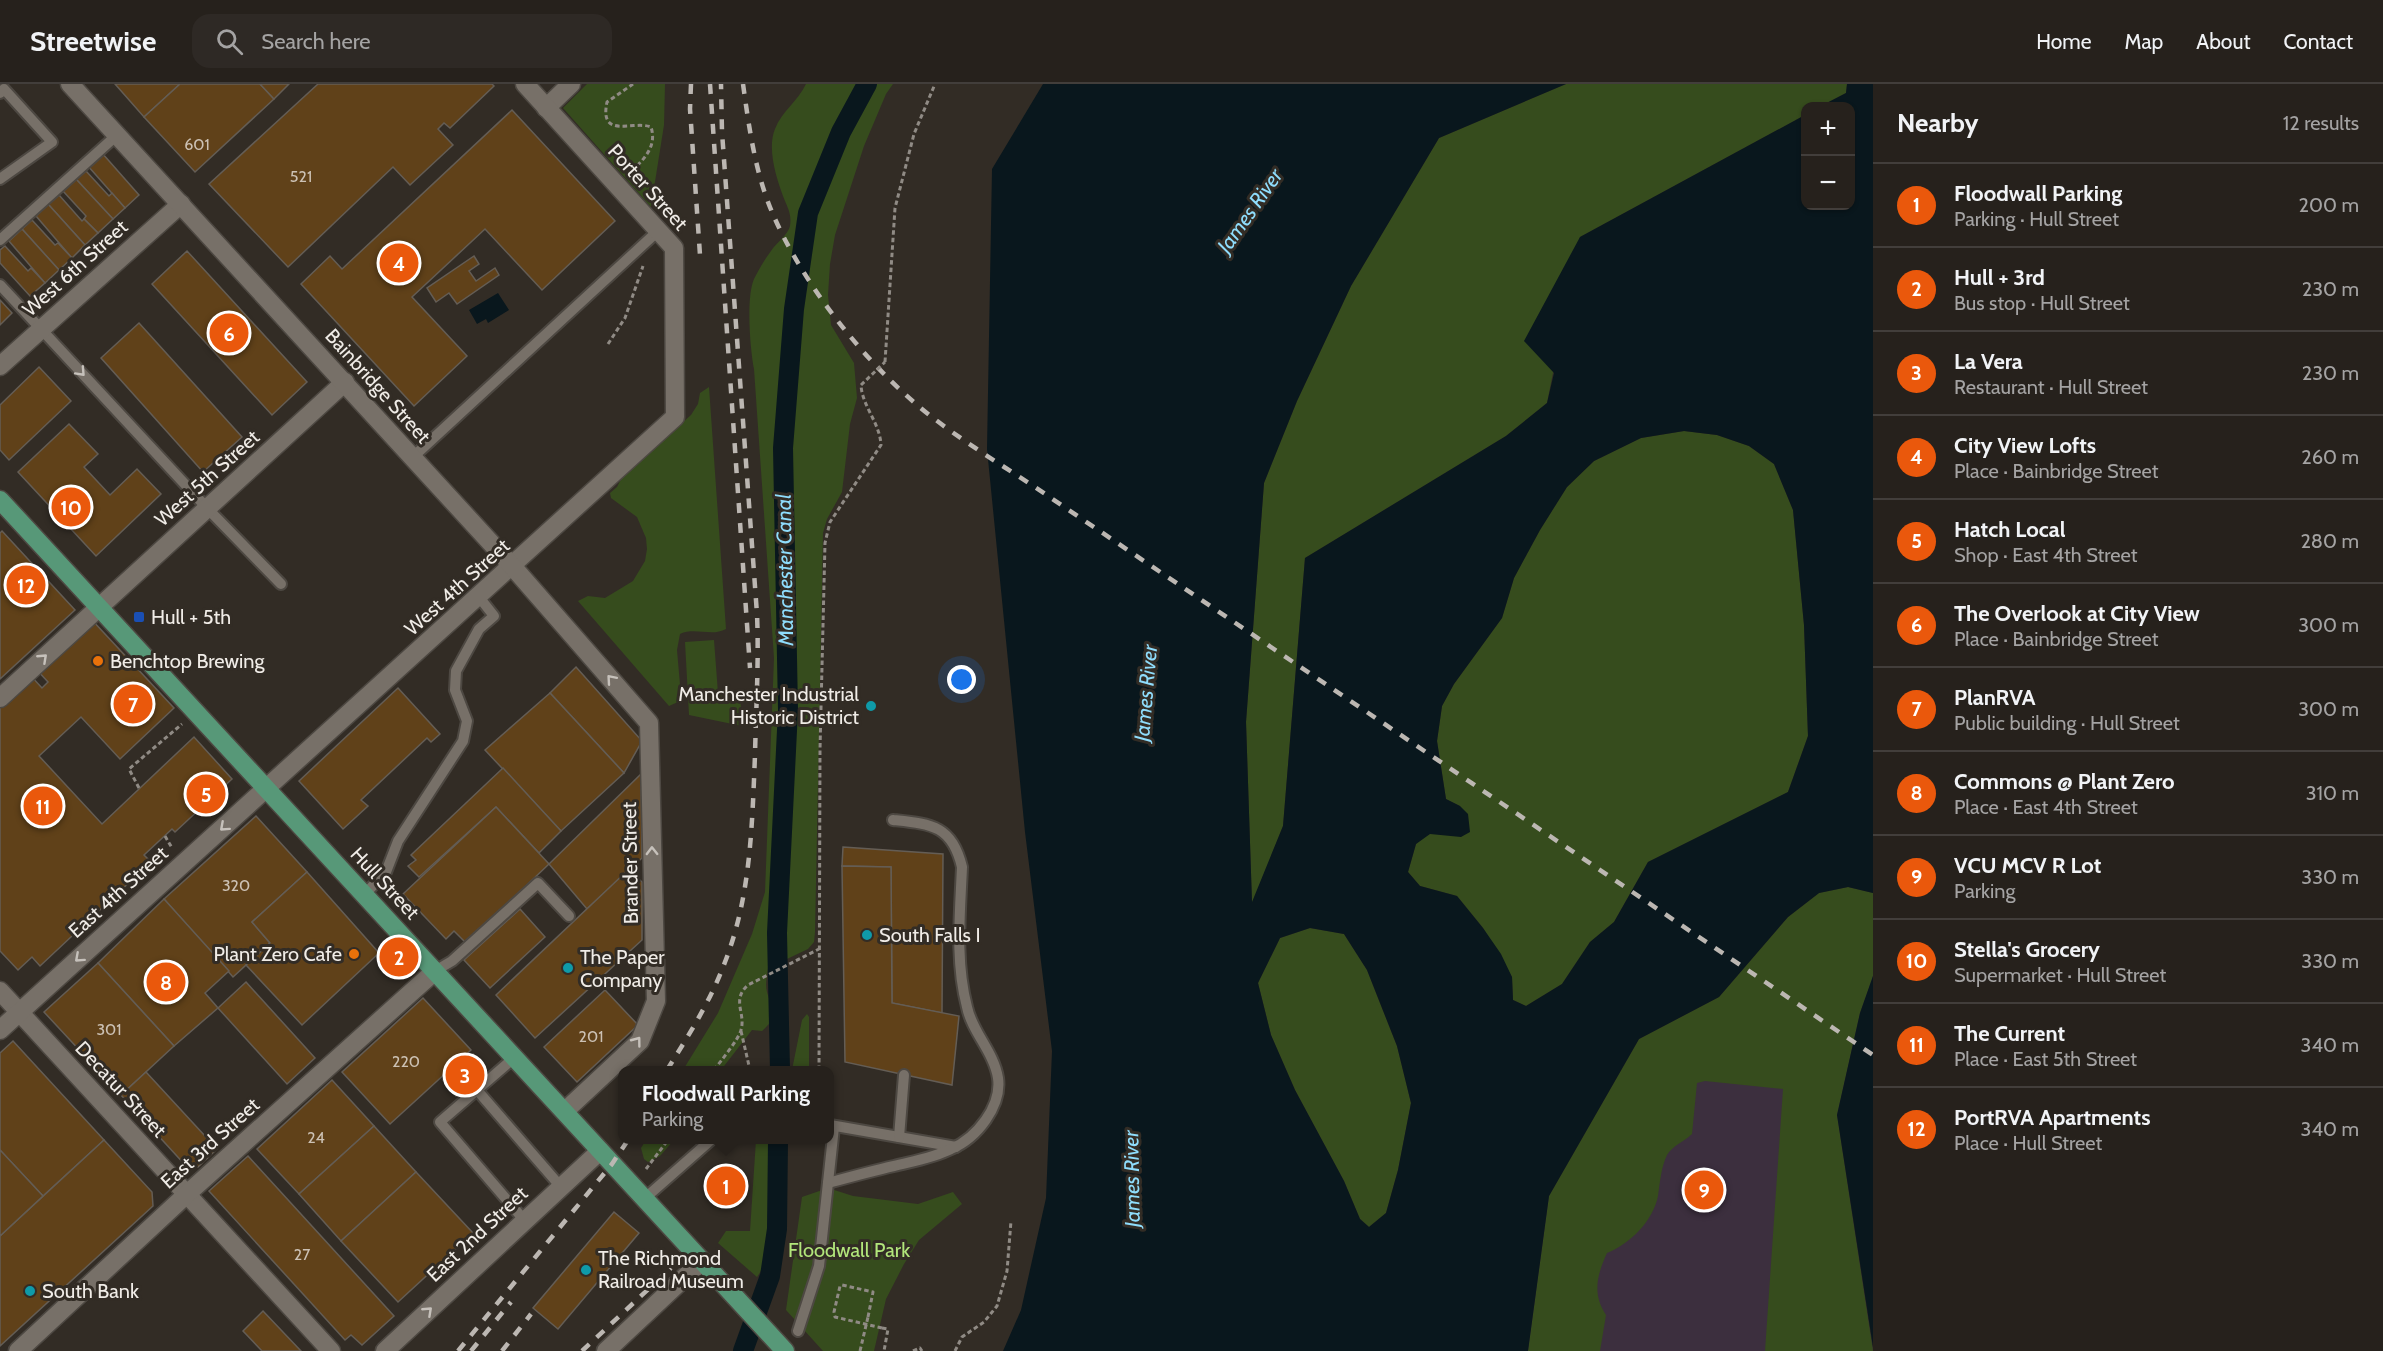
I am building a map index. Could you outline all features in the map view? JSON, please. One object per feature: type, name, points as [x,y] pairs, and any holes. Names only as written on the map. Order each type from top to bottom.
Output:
[{"type":"main road","name":"Hull Street","points":[[0,500],[783,1349]]},
{"type":"street","name":"Bainbridge Street","points":[[70,84],[513,567],[650,723]]},
{"type":"street","name":"Porter Street","points":[[525,84],[674,249],[675,417]]},
{"type":"street","points":[[546,108],[571,84]]},
{"type":"street","name":"West 6th Street","points":[[0,366],[181,204]]},
{"type":"street","name":"West 5th Street","points":[[0,698],[345,382]]},
{"type":"street","name":"West 4th Street","points":[[267,788],[513,567],[675,417]]},
{"type":"street","name":"Brander Street","points":[[565,1111],[640,1041],[656,1000],[650,723]]},
{"type":"street","name":"East 4th Street","points":[[0,1030],[267,788]]},
{"type":"street","name":"East 3rd Street","points":[[18,1351],[187,1194],[435,970]]},
{"type":"street","name":"Decatur Street","points":[[0,991],[332,1351]]},
{"type":"street","name":"East 2nd Street","points":[[385,1351],[600,1150]]},
{"type":"street","points":[[606,1351],[702,1261]]},
{"type":"lane","points":[[0,93],[4,89],[52,142],[0,179]]},
{"type":"lane","points":[[0,240],[117,135]]},
{"type":"lane","points":[[413,458],[658,231]]},
{"type":"lane","points":[[0,285],[207,508],[281,584]]},
{"type":"lane","points":[[365,894],[386,872],[398,841],[463,741],[467,722],[455,690],[456,671],[479,629],[495,616],[478,597]]},
{"type":"lane","points":[[828,1183],[932,1157],[956,1147],[987,1119],[996,1100],[999,1086],[992,1061],[967,1011],[961,984],[959,957],[962,867],[959,852],[951,838],[942,830],[924,823],[893,820]]},
{"type":"lane","points":[[435,970],[452,961],[538,884],[569,916]]},
{"type":"lane","points":[[515,1056],[440,1122],[525,1221]]},
{"type":"lane","points":[[898,1137],[904,1075]]},
{"type":"lane","points":[[477,1090],[561,1187]]},
{"type":"lane","points":[[834,1126],[956,1147]]},
{"type":"lane","points":[[644,1199],[706,1144]]},
{"type":"lane","points":[[798,1331],[819,1266],[831,1144]]},
{"type":"path","points":[[632,171],[652,147],[651,127],[644,124],[624,128],[614,126],[608,120],[605,112],[607,102],[633,84]]},
{"type":"path","points":[[819,1066],[820,749],[826,531],[881,445],[878,428],[861,396],[861,386],[885,362],[895,208],[914,134],[935,84]]},
{"type":"path","points":[[608,344],[625,318],[643,266],[641,262]]},
{"type":"path","points":[[139,788],[129,769],[186,720]]},
{"type":"path","points":[[165,836],[171,848]]},
{"type":"path","points":[[749,1066],[741,1030],[739,1001],[741,991],[748,985],[819,949]]},
{"type":"path","points":[[717,1066],[741,1030]]},
{"type":"path","points":[[646,1169],[665,1144]]},
{"type":"path","points":[[956,1351],[962,1337],[984,1322],[997,1306],[1007,1271],[1011,1221]]},
{"type":"path","points":[[860,1351],[868,1317],[873,1292],[842,1285],[834,1312],[835,1317],[882,1328],[888,1329],[884,1351]]},
{"type":"path","points":[[913,1351],[920,1348],[922,1351]]},
{"type":"shaded area","points":[[1873,893],[1873,976],[1860,1013],[1837,1115],[1873,1351],[1528,1351],[1549,1196]]},
{"type":"green space","points":[[587,84],[665,84],[664,125],[651,207],[563,108]]},
{"type":"green space","points":[[806,84],[893,84],[886,94],[864,146],[835,235],[830,264],[828,295],[831,325],[854,363],[857,398],[850,424],[842,492],[827,519],[823,533],[814,942],[808,949],[768,968],[766,989],[773,1017],[768,1026],[762,1031],[752,1030],[724,1066],[685,1066],[718,1013],[752,934],[765,892],[774,658],[749,310],[754,279],[790,226],[790,214],[773,162],[772,145],[775,129]]},
{"type":"green space","points":[[1566,84],[1847,84],[1846,93],[1829,102],[1801,102],[1801,117],[1580,237],[1547,403],[1506,436],[1305,558],[1283,826],[1252,904],[1246,722],[1264,483],[1297,401],[1351,286],[1439,138]]},
{"type":"green space","points":[[709,387],[726,629],[680,634],[677,650],[681,696],[678,702],[669,706],[578,601],[588,596],[605,598],[633,581],[645,561],[646,538],[637,517],[611,498],[610,493],[617,487],[622,477],[691,415],[698,404],[700,393]]},
{"type":"green space","points":[[1684,431],[1717,435],[1749,446],[1774,464],[1793,510],[1804,625],[1808,736],[1788,792],[1648,862],[1614,922],[1590,942],[1562,984],[1526,1006],[1513,1000],[1512,977],[1483,928],[1457,896],[1420,886],[1408,872],[1416,844],[1460,806],[1446,799],[1437,741],[1442,706],[1454,684],[1502,618],[1514,578],[1567,487],[1594,461],[1641,438]]},
{"type":"green space","points":[[714,640],[718,693],[740,693],[742,726],[689,715],[685,642]]},
{"type":"green space","points":[[1848,887],[1873,893],[1873,976],[1860,1013],[1837,1115],[1873,1351],[1765,1351],[1783,1089],[1705,1081],[1697,1083],[1692,1134],[1667,1155],[1658,1196],[1646,1223],[1632,1238],[1607,1253],[1598,1284],[1599,1300],[1606,1315],[1600,1351],[1528,1351],[1549,1196],[1639,1039],[1719,997],[1788,917],[1819,893]]},
{"type":"green space","points":[[1310,928],[1344,934],[1367,970],[1397,1046],[1411,1103],[1398,1170],[1386,1213],[1369,1227],[1360,1219],[1344,1181],[1295,1090],[1271,1035],[1258,983],[1280,938]]},
{"type":"green space","points":[[807,1014],[809,1017],[809,1066],[793,1066],[802,1020]]},
{"type":"green space","points":[[644,1144],[670,1144],[660,1156],[648,1162],[644,1159],[641,1148]]},
{"type":"green space","points":[[756,1144],[774,1144],[769,1196],[771,1245],[757,1277],[718,1243],[726,1231],[750,1231]]},
{"type":"green space","name":"Floodwall Park","points":[[828,1188],[853,1196],[918,1204],[953,1192],[962,1204],[919,1240],[904,1264],[886,1299],[874,1351],[823,1351],[786,1310],[802,1197]]},
{"type":"water","name":"James River","points":[[1043,84],[1566,84],[1439,138],[1351,286],[1297,401],[1264,483],[1246,722],[1252,902],[1283,826],[1305,558],[1506,436],[1547,403],[1554,373],[1524,341],[1580,237],[1801,117],[1801,210],[1855,210],[1855,102],[1829,102],[1846,93],[1847,84],[1873,84],[1873,893],[1848,887],[1819,893],[1788,917],[1719,997],[1639,1039],[1549,1196],[1528,1351],[1003,1351],[1021,1310],[1046,1198],[1052,1051],[1025,832],[987,449],[992,169]],"holes":[[[1684,431],[1717,435],[1749,446],[1774,464],[1793,510],[1804,625],[1808,736],[1788,792],[1648,862],[1614,922],[1590,942],[1562,984],[1526,1006],[1513,1000],[1512,977],[1501,954],[1457,896],[1420,886],[1408,872],[1416,844],[1430,834],[1461,837],[1470,832],[1468,814],[1460,806],[1446,799],[1437,741],[1442,706],[1454,684],[1502,618],[1514,578],[1567,487],[1594,461],[1641,438]],[[1310,928],[1344,934],[1367,970],[1397,1046],[1411,1103],[1398,1170],[1386,1213],[1369,1227],[1360,1219],[1344,1181],[1295,1090],[1271,1035],[1258,983],[1280,938]]]},
{"type":"water","points":[[498,293],[509,310],[488,323],[486,319],[477,324],[469,310]]},
{"type":"water","points":[[1873,976],[1873,1347],[1837,1115],[1860,1013]]},
{"type":"building","points":[[115,84],[180,84],[144,117]]},
{"type":"building","points":[[180,84],[260,84],[274,99],[195,172],[144,117]]},
{"type":"building","points":[[260,84],[289,84],[274,99]]},
{"type":"building","points":[[318,84],[492,84],[494,86],[450,128],[444,123],[438,129],[453,145],[410,185],[393,167],[288,267],[209,184]]},
{"type":"building","points":[[512,110],[615,221],[542,290],[485,229],[412,297],[467,356],[414,406],[301,284],[330,256],[342,269]]},
{"type":"building","points":[[102,153],[139,195],[125,208],[88,166]]},
{"type":"building","points":[[86,171],[109,196],[112,193],[125,208],[113,219],[76,179]]},
{"type":"building","points":[[76,179],[113,219],[98,233],[63,191]]},
{"type":"building","points":[[59,195],[82,221],[84,219],[98,233],[85,245],[48,204]]},
{"type":"building","points":[[48,204],[85,245],[72,258],[36,216]]},
{"type":"building","points":[[32,220],[55,245],[58,243],[72,258],[59,270],[22,229]]},
{"type":"building","points":[[22,229],[59,270],[45,283],[9,241]]},
{"type":"building","points":[[5,246],[28,271],[31,268],[45,283],[30,296],[0,263],[0,250]]},
{"type":"building","points":[[187,251],[307,382],[272,415],[152,284]]},
{"type":"building","points":[[474,256],[479,264],[469,271],[476,281],[495,268],[499,275],[457,304],[449,293],[436,302],[427,288]]},
{"type":"building","points":[[0,300],[12,313],[0,325]]},
{"type":"building","points":[[139,323],[242,437],[203,472],[101,358]]},
{"type":"building","points":[[39,367],[71,401],[9,460],[0,450],[0,405]]},
{"type":"building","points":[[69,424],[98,454],[84,467],[110,495],[137,469],[161,494],[96,556],[18,472]]},
{"type":"building","points":[[2,531],[75,610],[0,679],[0,533]]},
{"type":"building","points":[[91,619],[174,708],[120,759],[81,717],[39,756],[102,824],[194,737],[232,779],[175,832],[172,829],[144,855],[151,862],[40,966],[32,957],[18,970],[0,951],[0,705],[31,676],[42,688],[48,682],[37,670]]},
{"type":"building","points":[[576,667],[642,741],[624,773],[550,693]]},
{"type":"building","points":[[398,688],[440,734],[431,742],[427,738],[361,800],[368,806],[343,829],[299,781]]},
{"type":"building","points":[[550,693],[624,773],[561,831],[485,750]]},
{"type":"building","points":[[503,768],[561,831],[539,853],[496,807],[419,877],[408,866],[416,860],[411,855]]},
{"type":"building","name":"The Paper Company","points":[[641,774],[642,858],[587,909],[549,864]]},
{"type":"building","points":[[496,807],[549,864],[466,943],[454,931],[446,939],[403,894]]},
{"type":"building","points":[[256,816],[307,872],[252,922],[270,943],[233,977],[164,899]]},
{"type":"building","points":[[843,847],[943,854],[942,1013],[892,1003],[891,867],[842,866]]},
{"type":"building","name":"South Falls I","points":[[842,866],[891,867],[892,1003],[959,1016],[952,1085],[845,1062]]},
{"type":"building","name":"The Paper Company","points":[[629,869],[642,882],[642,940],[535,1038],[496,995]]},
{"type":"building","points":[[307,872],[379,953],[302,1025],[246,965],[270,943],[252,922]]},
{"type":"building","points":[[164,899],[229,971],[205,993],[218,1008],[174,1046],[98,963]]},
{"type":"building","points":[[520,909],[545,937],[490,988],[464,960]]},
{"type":"building","points":[[98,963],[174,1046],[121,1095],[44,1012]]},
{"type":"building","points":[[246,982],[315,1058],[287,1084],[218,1008]]},
{"type":"building","points":[[605,990],[638,1025],[577,1082],[544,1047]]},
{"type":"building","points":[[423,998],[471,1050],[390,1124],[342,1072]]},
{"type":"building","points":[[13,1041],[104,1140],[43,1196],[0,1150],[0,1053]]},
{"type":"building","points":[[473,1054],[486,1070],[456,1096],[443,1080]]},
{"type":"building","points":[[146,1072],[217,1149],[198,1167],[187,1167],[121,1095]]},
{"type":"building","points":[[332,1080],[374,1126],[299,1194],[257,1149]]},
{"type":"building","points":[[374,1126],[416,1172],[341,1241],[299,1194]]},
{"type":"building","name":"South Bank","points":[[104,1140],[152,1192],[153,1206],[0,1346],[0,1236]]},
{"type":"building","points":[[0,1150],[43,1196],[0,1236]]},
{"type":"building","points":[[248,1156],[394,1316],[362,1345],[351,1335],[345,1340],[209,1191]]},
{"type":"building","points":[[416,1172],[473,1233],[398,1302],[341,1241]]},
{"type":"building","name":"The Richmond Railroad Museum","points":[[614,1212],[639,1233],[558,1329],[533,1308]]},
{"type":"building","points":[[263,1311],[301,1351],[262,1351],[243,1331]]},
{"type":"waterway","name":"Manchester Canal","points":[[780,1066],[777,933],[788,710],[783,448],[794,309],[808,213],[841,132],[867,84]]},
{"type":"waterway","name":"Manchester Canal","points":[[743,1351],[770,1276],[777,1229],[778,1144]]},
{"type":"railway","points":[[691,84],[690,109],[700,255]]},
{"type":"railway","points":[[710,84],[750,668]]},
{"type":"railway","points":[[669,1066],[706,1004],[734,937],[749,860],[753,808],[757,614],[722,132],[721,84]]},
{"type":"railway","points":[[743,84],[750,133],[761,181],[784,238],[816,290],[853,340],[916,404],[965,441],[1873,1055]]},
{"type":"railway","points":[[458,1351],[612,1164],[625,1144]]},
{"type":"railway","points":[[582,1351],[671,1268]]},
{"type":"railway","points":[[471,1351],[511,1302]]},
{"type":"railway","points":[[502,1351],[531,1314]]},
{"type":"place","name":"City View Lofts","points":[[399,263]]},
{"type":"place","name":"The Overlook at City View","points":[[229,333]]},
{"type":"place","name":"Stella's Grocery","points":[[71,507]]},
{"type":"place","name":"PortRVA Apartments","points":[[26,585]]},
{"type":"place","name":"Hull + 5th","points":[[139,617]]},
{"type":"place","name":"Benchtop Brewing","points":[[98,661]]},
{"type":"place","name":"PlanRVA","points":[[133,704]]},
{"type":"place","name":"Manchester Industrial Historic District","points":[[871,706]]},
{"type":"place","name":"Hatch Local","points":[[206,794]]},
{"type":"place","name":"The Current","points":[[43,806]]},
{"type":"place","name":"South Falls I","points":[[867,935]]},
{"type":"place","name":"Plant Zero Cafe","points":[[354,954]]},
{"type":"place","name":"Hull + 3rd","points":[[399,957]]},
{"type":"place","name":"The Paper Company","points":[[568,968]]},
{"type":"place","name":"Commons @ Plant Zero","points":[[166,982]]},
{"type":"place","name":"La Vera","points":[[465,1075]]},
{"type":"place","name":"Floodwall Parking","points":[[726,1186]]},
{"type":"place","name":"VCU MCV R Lot","points":[[1704,1190]]},
{"type":"place","name":"The Richmond Railroad Museum","points":[[586,1270]]},
{"type":"place","name":"South Bank","points":[[30,1291]]}]
